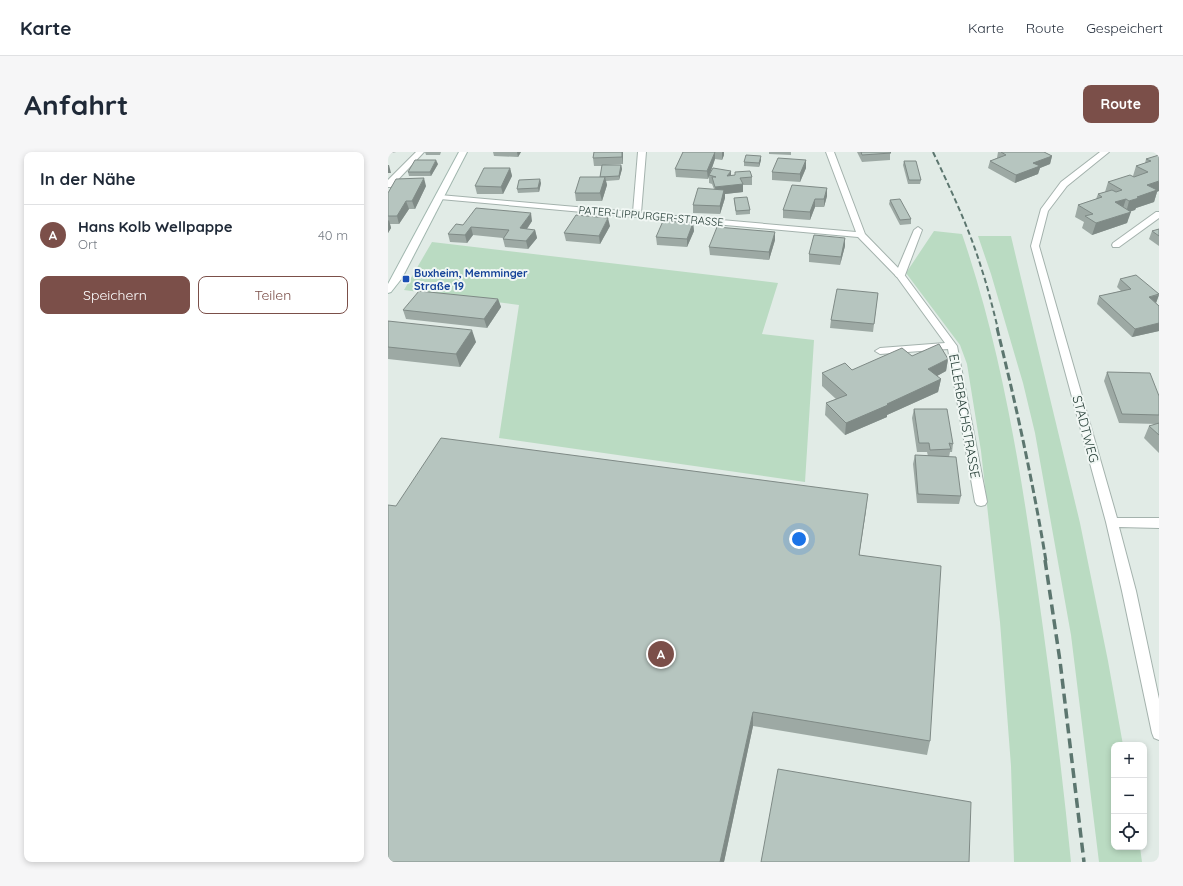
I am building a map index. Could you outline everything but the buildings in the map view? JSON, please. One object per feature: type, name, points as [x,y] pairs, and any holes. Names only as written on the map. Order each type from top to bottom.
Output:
[{"type":"street","points":[[388,185],[420,152]]},
{"type":"street","points":[[388,290],[397,278],[463,152]]},
{"type":"street","points":[[637,214],[642,152]]},
{"type":"street","name":"ELLERBACHSTRASSE","points":[[830,152],[861,235],[900,275],[952,346],[981,502]]},
{"type":"street","name":"STADTWEG","points":[[1105,152],[1064,184],[1044,211],[1035,246],[1112,522],[1129,591],[1159,733]]},
{"type":"street","name":"PATER-LIPPURGER-STRASSE","points":[[440,197],[861,235]]},
{"type":"street","points":[[1116,245],[1159,214]]},
{"type":"street","points":[[900,275],[918,230]]},
{"type":"street","points":[[880,350],[952,346]]},
{"type":"street","points":[[1112,522],[1159,523]]},
{"type":"green space","points":[[934,231],[962,234],[988,320],[1008,408],[1024,496],[1037,585],[1056,723],[1071,862],[1014,862],[1011,766],[1000,622],[981,451],[967,364],[960,345],[906,273]]},
{"type":"green space","points":[[978,236],[1011,236],[1080,523],[1108,661],[1122,742],[1111,742],[1111,850],[1140,850],[1142,862],[1099,862],[1071,635],[1035,433],[1023,383],[991,274]]},
{"type":"green space","points":[[432,242],[778,283],[762,334],[814,340],[805,482],[499,438],[519,305],[404,290]]},
{"type":"railway","points":[[933,152],[971,238],[986,283],[998,329]]},
{"type":"railway","points":[[997,328],[1024,444],[1046,561]]},
{"type":"railway","points":[[1045,560],[1060,661],[1084,862]]},
{"type":"place","name":"Buxheim, Memminger Straße 19","points":[[406,279]]},
{"type":"place","name":"Hans Kolb Wellpappe","points":[[661,654]]}]
